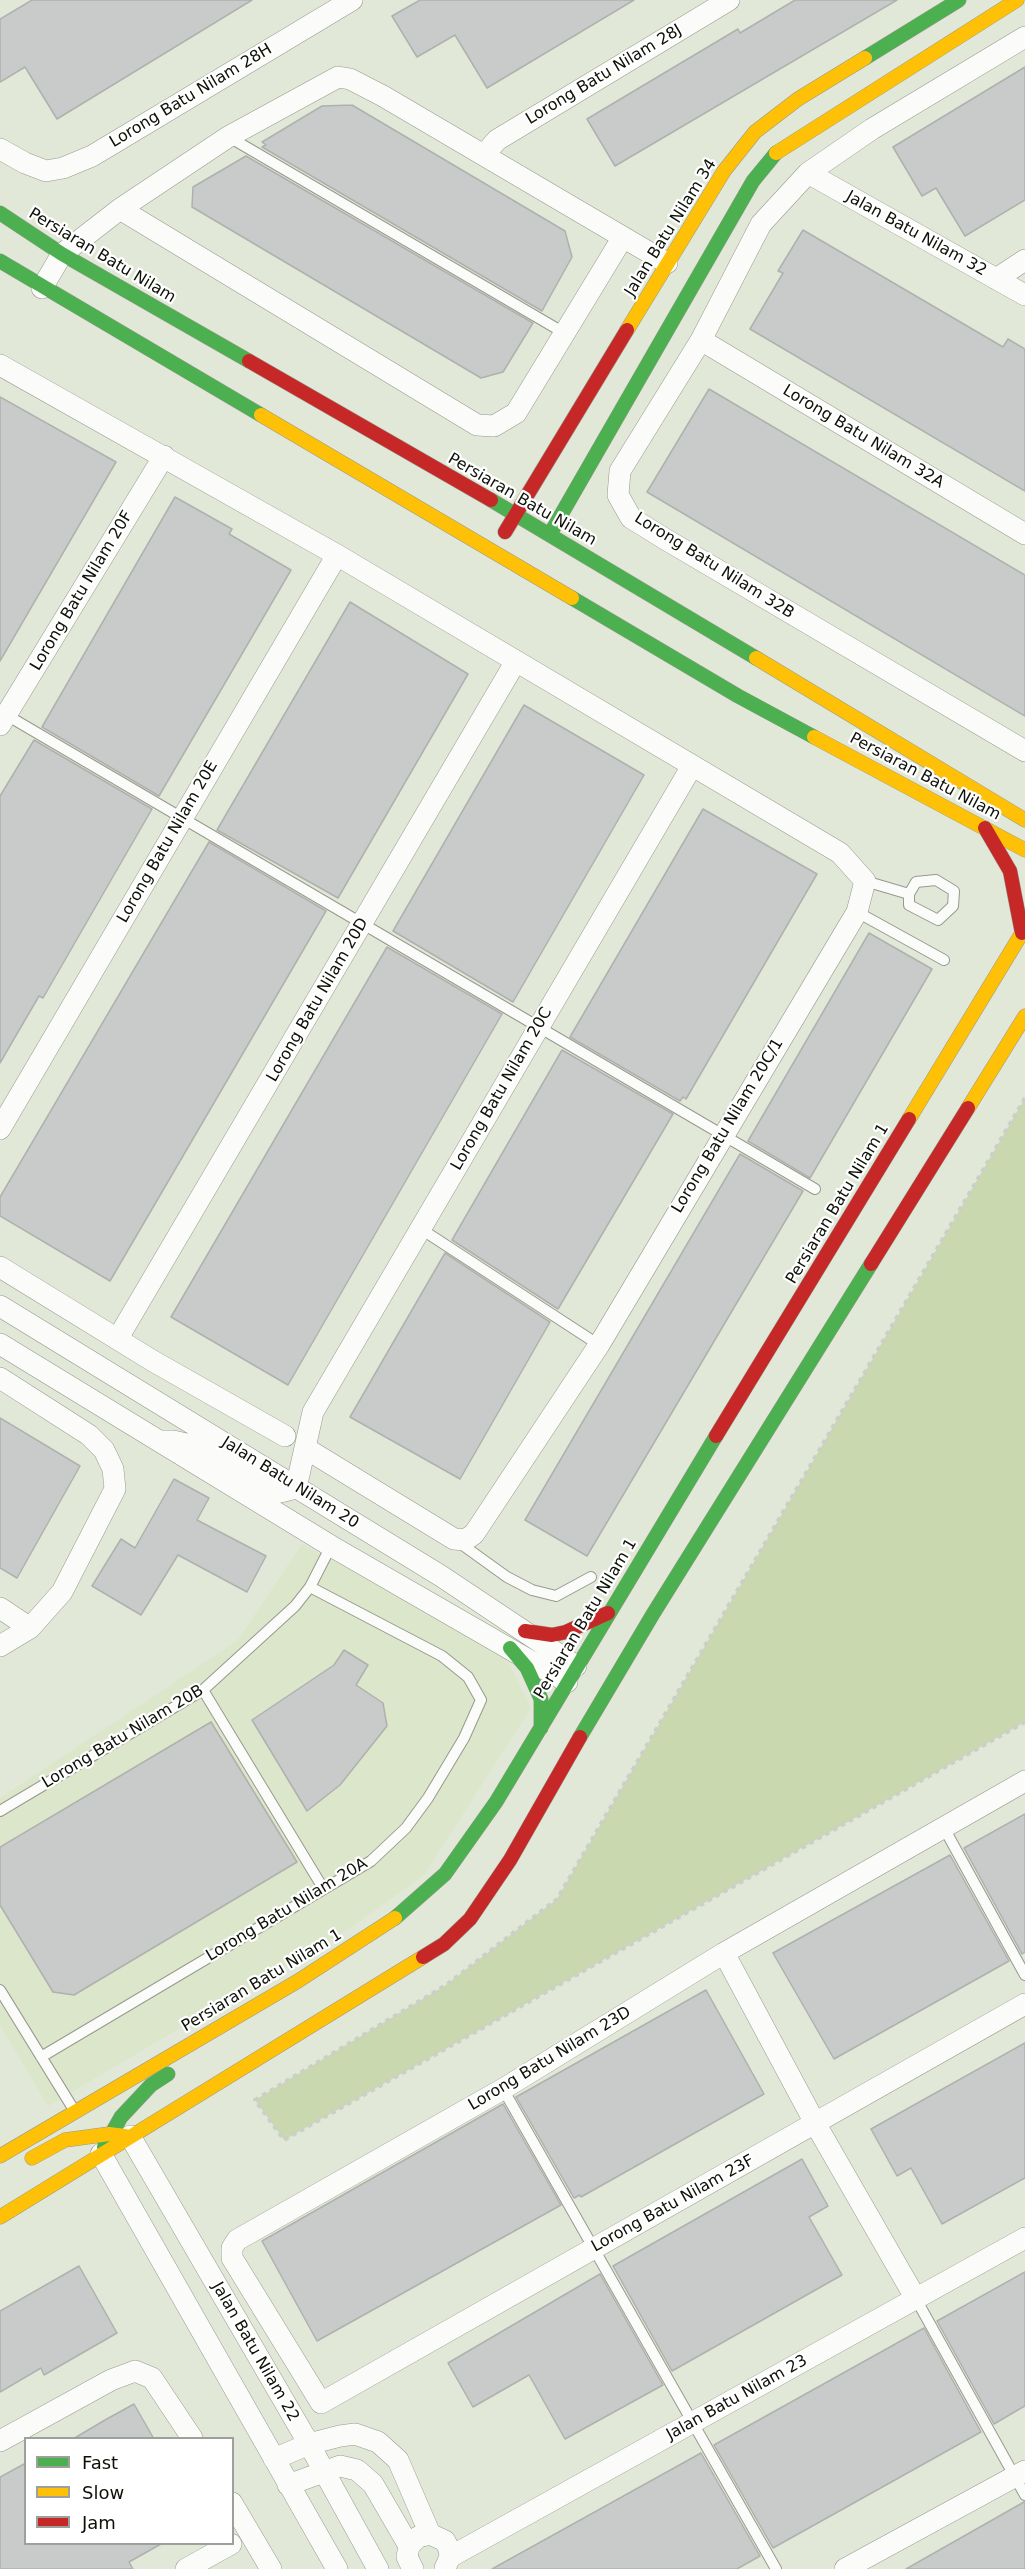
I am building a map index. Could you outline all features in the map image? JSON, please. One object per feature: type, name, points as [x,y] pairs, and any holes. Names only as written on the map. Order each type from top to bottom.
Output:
[{"type":"main road","name":"Jalan Batu Nilam 34","points":[[493,552],[724,171],[755,132],[771,117],[959,0]]},
{"type":"main road","points":[[550,534],[753,181],[774,155],[798,137],[1015,1]]},
{"type":"main road","name":"Persiaran Batu Nilam","points":[[0,213],[62,254],[515,516],[550,534],[1025,820]]},
{"type":"main road","points":[[682,307],[667,264],[712,254]]},
{"type":"main road","name":"Persiaran Batu Nilam","points":[[0,261],[42,288],[738,696],[1025,850]]},
{"type":"main road","points":[[984,828],[1010,871],[1023,930]]},
{"type":"main road","name":"Persiaran Batu Nilam 1","points":[[0,2156],[298,1982],[402,1913],[426,1895],[445,1874],[496,1802],[541,1728],[580,1678],[608,1613],[1023,930]]},
{"type":"main road","points":[[0,2217],[105,2144],[130,2136],[444,1944],[470,1919],[490,1893],[529,1831],[558,1775],[653,1614],[1025,1016]]},
{"type":"main road","points":[[525,1631],[552,1635],[566,1632],[608,1613]]},
{"type":"main road","points":[[609,1660],[653,1614]]},
{"type":"main road","points":[[510,1648],[527,1668],[541,1699],[541,1728]]},
{"type":"main road","points":[[558,1775],[577,1716]]},
{"type":"main road","points":[[105,2144],[151,2085],[272,2011],[298,1982]]},
{"type":"main road","points":[[19,2166],[65,2140],[105,2144],[130,2136]]},
{"type":"street","name":"Lorong Batu Nilam 28H","points":[[0,149],[46,171],[63,168],[92,156],[352,0]]},
{"type":"street","name":"Lorong Batu Nilam 28J","points":[[484,156],[497,140],[729,0]]},
{"type":"street","name":"Lorong Batu Nilam 32B","points":[[1025,37],[872,129],[808,173],[761,224],[700,340],[620,471],[618,495],[631,518],[1025,751]]},
{"type":"street","points":[[42,288],[62,254],[120,209],[228,137],[339,77],[350,79],[383,96],[667,264]]},
{"type":"street","name":"Jalan Batu Nilam 32","points":[[808,173],[1025,295]]},
{"type":"street","points":[[120,209],[477,425],[494,426],[516,413],[623,237]]},
{"type":"street","points":[[996,279],[1025,260]]},
{"type":"street","name":"Lorong Batu Nilam 32A","points":[[700,340],[1025,534]]},
{"type":"street","points":[[3,366],[337,555],[840,853],[865,881]]},
{"type":"street","name":"Lorong Batu Nilam 20F","points":[[2,717],[164,456]]},
{"type":"street","name":"Lorong Batu Nilam 20E","points":[[0,1129],[337,555]]},
{"type":"street","name":"Lorong Batu Nilam 20D","points":[[118,1338],[516,661]]},
{"type":"street","name":"Lorong Batu Nilam 20C","points":[[313,1412],[692,766]]},
{"type":"street","name":"Lorong Batu Nilam 20C/1","points":[[459,1539],[474,1534],[599,1345],[722,1134],[857,912],[865,881]]},
{"type":"street","points":[[0,1268],[285,1436]]},
{"type":"street","name":"Jalan Batu Nilam 20","points":[[0,1305],[441,1576],[525,1631],[580,1678]]},
{"type":"street","name":"Jalan Batu Nilam 20","points":[[0,1344],[331,1546],[510,1648],[580,1678]]},
{"type":"street","points":[[0,1378],[88,1435],[104,1450],[113,1469],[115,1489],[62,1592],[30,1628],[0,1646]]},
{"type":"street","points":[[256,1462],[313,1412]]},
{"type":"street","points":[[161,1441],[173,1441],[204,1448],[280,1492],[296,1488],[313,1412]]},
{"type":"street","points":[[304,1448],[459,1539]]},
{"type":"street","points":[[0,1608],[30,1628]]},
{"type":"street","name":"Lorong Batu Nilam 23D","points":[[321,2403],[232,2258],[231,2248],[237,2240],[503,2089],[724,1953],[1025,1782]]},
{"type":"street","points":[[724,1953],[815,2123],[916,2299]]},
{"type":"street","name":"Lorong Batu Nilam 23F","points":[[321,2403],[1025,2004]]},
{"type":"street","name":"Jalan Batu Nilam 22","points":[[130,2136],[324,2470],[378,2569]]},
{"type":"street","points":[[105,2144],[288,2486],[337,2569]]},
{"type":"street","name":"Jalan Batu Nilam 23","points":[[447,2563],[693,2422],[1025,2238]]},
{"type":"street","points":[[0,2441],[111,2380],[135,2371],[152,2378],[191,2437]]},
{"type":"street","points":[[274,2459],[309,2444],[355,2434],[378,2442],[398,2460],[430,2534]]},
{"type":"street","points":[[288,2486],[324,2470],[340,2466],[357,2470],[373,2484],[409,2546]]},
{"type":"street","points":[[845,2569],[1022,2481]]},
{"type":"street","points":[[234,2506],[271,2569]]},
{"type":"street","points":[[234,2542],[251,2533]]},
{"type":"street","points":[[413,2569],[407,2557],[409,2546],[418,2537],[430,2534],[445,2541],[447,2563]]},
{"type":"street","points":[[186,2569],[228,2545]]},
{"type":"lane","points":[[228,137],[566,334]]},
{"type":"lane","points":[[2,717],[539,1026],[815,1189]]},
{"type":"lane","points":[[936,880],[954,891],[953,906],[938,920],[909,905],[909,894],[916,882],[936,880]]},
{"type":"lane","points":[[865,881],[909,894]]},
{"type":"lane","points":[[857,912],[944,960]]},
{"type":"lane","points":[[421,1229],[599,1345]]},
{"type":"lane","points":[[459,1539],[507,1577],[532,1590],[556,1596],[591,1577]]},
{"type":"lane","name":"Lorong Batu Nilam 20B","points":[[0,1810],[203,1690],[260,1641],[296,1606],[310,1587],[331,1546]]},
{"type":"lane","name":"Lorong Batu Nilam 20A","points":[[41,2057],[371,1861],[406,1828],[428,1798],[464,1738],[481,1700],[468,1677],[442,1656],[310,1587]]},
{"type":"lane","points":[[203,1690],[323,1888]]},
{"type":"lane","points":[[944,1828],[1025,1975]]},
{"type":"lane","points":[[0,1990],[75,2112]]},
{"type":"lane","points":[[503,2089],[776,2569]]},
{"type":"lane","points":[[916,2299],[1022,2481]]},
{"type":"path","points":[[1025,1098],[557,1899],[446,1985],[255,2100],[284,2140],[1025,1722]]},
{"type":"shaded area","points":[[1025,1098],[1025,1722],[284,2140],[255,2100],[446,1985],[557,1899]]},
{"type":"shaded area","points":[[302,1544],[504,1654],[531,1708],[424,1875],[352,1927],[48,2106],[0,2025],[0,1798],[238,1640]]},
{"type":"building","points":[[32,0],[252,0],[57,119],[25,67],[0,82],[0,19]]},
{"type":"building","points":[[420,0],[634,0],[487,88],[455,35],[417,57],[392,16]]},
{"type":"building","points":[[795,0],[897,0],[615,166],[587,119],[738,29],[740,33]]},
{"type":"building","points":[[1025,67],[1025,200],[965,236],[936,188],[922,196],[893,147]]},
{"type":"building","points":[[352,105],[565,231],[572,257],[542,311],[262,147],[266,145],[262,142],[322,106]]},
{"type":"building","points":[[246,156],[533,323],[503,372],[481,378],[192,207],[193,187]]},
{"type":"building","points":[[803,230],[1003,347],[1008,339],[1025,349],[1025,491],[750,329],[783,273],[778,271]]},
{"type":"building","points":[[709,389],[1025,575],[1025,716],[647,492]]},
{"type":"building","points":[[0,397],[116,462],[0,661]]},
{"type":"building","points":[[175,497],[232,529],[229,534],[291,570],[159,796],[42,727]]},
{"type":"building","points":[[350,602],[468,674],[338,898],[217,830]]},
{"type":"building","points":[[524,705],[644,775],[513,1002],[393,931]]},
{"type":"building","points":[[34,740],[152,809],[43,998],[39,996],[0,1063],[0,796]]},
{"type":"building","points":[[703,809],[817,874],[686,1099],[683,1097],[680,1101],[570,1037]]},
{"type":"building","points":[[209,842],[326,911],[110,1281],[0,1216],[0,1197]]},
{"type":"building","points":[[869,933],[932,969],[810,1178],[748,1141]]},
{"type":"building","points":[[387,947],[502,1014],[288,1385],[171,1317]]},
{"type":"building","points":[[562,1050],[673,1114],[558,1309],[452,1240]]},
{"type":"building","points":[[740,1154],[803,1191],[587,1556],[525,1520]]},
{"type":"building","points":[[445,1253],[550,1322],[460,1479],[350,1417]]},
{"type":"building","points":[[0,1418],[80,1466],[17,1578],[0,1568]]},
{"type":"building","points":[[174,1479],[209,1498],[197,1520],[266,1556],[247,1592],[178,1555],[141,1615],[92,1586],[121,1539],[135,1548]]},
{"type":"building","points":[[344,1650],[368,1665],[356,1685],[383,1703],[387,1726],[340,1785],[307,1811],[252,1720],[334,1665]]},
{"type":"building","points":[[211,1722],[297,1862],[74,1995],[53,1992],[0,1905],[0,1847]]},
{"type":"building","points":[[1025,1814],[1025,1952],[1022,1954],[964,1848]]},
{"type":"building","points":[[950,1855],[1009,1961],[834,2059],[773,1953]]},
{"type":"building","points":[[706,1990],[764,2094],[581,2197],[580,2195],[574,2198],[516,2097]]},
{"type":"building","points":[[1025,2043],[1025,2178],[942,2224],[911,2168],[897,2176],[871,2129]]},
{"type":"building","points":[[503,2104],[561,2205],[317,2341],[262,2241]]},
{"type":"building","points":[[802,2159],[828,2206],[809,2217],[842,2275],[672,2371],[613,2266]]},
{"type":"building","points":[[79,2266],[117,2333],[44,2375],[41,2368],[0,2392],[0,2311]]},
{"type":"building","points":[[1025,2272],[1025,2406],[994,2424],[937,2321]]},
{"type":"building","points":[[600,2274],[663,2385],[565,2439],[529,2375],[473,2407],[448,2363]]},
{"type":"building","points":[[924,2328],[981,2432],[773,2548],[714,2445]]},
{"type":"building","points":[[134,2404],[153,2437],[76,2437]]},
{"type":"building","points":[[701,2453],[760,2556],[737,2569],[492,2569]]},
{"type":"building","points":[[24,2464],[24,2545],[159,2545],[129,2562],[133,2569],[0,2569],[0,2477]]},
{"type":"building","points":[[1024,2502],[1025,2569],[906,2569]]},
{"type":"traffic: fast","points":[[865,58],[959,0]]},
{"type":"traffic: fast","points":[[550,534],[753,181],[776,153]]},
{"type":"traffic: fast","points":[[0,213],[62,254],[249,361]]},
{"type":"traffic: fast","points":[[0,261],[261,415]]},
{"type":"traffic: fast","points":[[491,500],[756,658]]},
{"type":"traffic: fast","points":[[572,598],[738,696],[814,737]]},
{"type":"traffic: fast","points":[[580,1737],[653,1614],[871,1264]]},
{"type":"traffic: fast","points":[[395,1918],[445,1874],[496,1802],[716,1436]]},
{"type":"traffic: fast","points":[[510,1648],[527,1668],[541,1699],[541,1728]]},
{"type":"traffic: fast","points":[[104,2147],[121,2117],[151,2085],[168,2074]]},
{"type":"traffic: slow","points":[[776,153],[1017,0]]},
{"type":"traffic: slow","points":[[627,330],[724,171],[755,132],[798,99],[865,58]]},
{"type":"traffic: slow","points":[[261,415],[572,598]]},
{"type":"traffic: slow","points":[[756,658],[1025,820]]},
{"type":"traffic: slow","points":[[814,737],[1025,850]]},
{"type":"traffic: slow","points":[[909,1119],[1025,928]]},
{"type":"traffic: slow","points":[[968,1108],[1025,1016]]},
{"type":"traffic: slow","points":[[0,2156],[298,1981],[395,1918]]},
{"type":"traffic: slow","points":[[0,2217],[423,1957]]},
{"type":"traffic: slow","points":[[32,2158],[65,2140],[109,2134],[125,2136]]},
{"type":"traffic: jam","points":[[505,532],[627,330]]},
{"type":"traffic: jam","points":[[249,361],[491,500]]},
{"type":"traffic: jam","points":[[985,828],[1010,871],[1022,933]]},
{"type":"traffic: jam","points":[[871,1264],[968,1108]]},
{"type":"traffic: jam","points":[[716,1436],[909,1119]]},
{"type":"traffic: jam","points":[[525,1631],[552,1635],[566,1632],[608,1613]]},
{"type":"traffic: jam","points":[[423,1957],[444,1944],[470,1919],[510,1860],[580,1737]]}]
